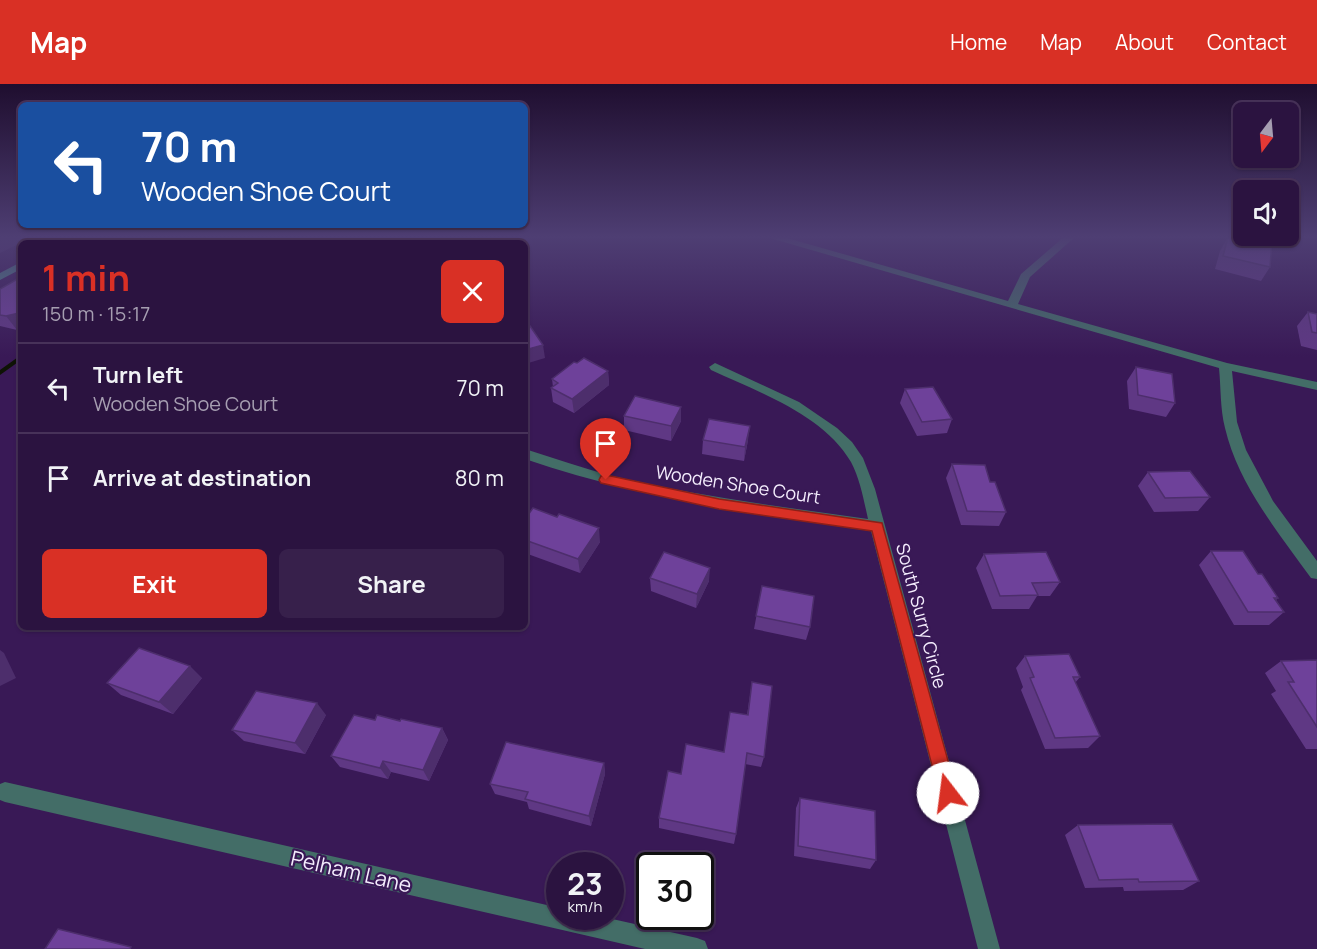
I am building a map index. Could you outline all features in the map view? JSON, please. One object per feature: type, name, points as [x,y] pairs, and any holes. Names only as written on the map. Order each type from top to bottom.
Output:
[{"type":"street","points":[[909,276],[1225,366],[1317,386]]},
{"type":"street","points":[[1012,306],[1025,276]]},
{"type":"street","points":[[1225,366],[1232,428],[1245,469],[1273,514],[1317,573]]},
{"type":"street","name":"South Surry Circle","points":[[715,367],[800,409],[834,433],[857,461],[877,526],[989,949]]},
{"type":"street","name":"Wooden Shoe Court","points":[[528,455],[569,470],[642,489],[719,504],[877,526]]},
{"type":"street","name":"Pelham Lane","points":[[6,792],[697,949]]},
{"type":"building","points":[[18,279],[18,313],[0,315],[0,289]]},
{"type":"building","points":[[1308,312],[1317,314],[1317,333],[1312,332]]},
{"type":"building","points":[[530,326],[543,345],[528,349],[528,327]]},
{"type":"building","points":[[584,358],[608,371],[572,399],[551,388],[558,383],[552,379],[574,362],[577,363]]},
{"type":"building","points":[[1136,367],[1172,374],[1175,403],[1138,395]]},
{"type":"building","points":[[933,387],[952,419],[922,422],[905,389]]},
{"type":"building","points":[[635,396],[681,407],[671,426],[624,416]]},
{"type":"building","points":[[709,419],[750,426],[745,447],[703,440]]},
{"type":"building","points":[[952,464],[985,465],[990,482],[995,482],[1006,512],[967,511]]},
{"type":"building","points":[[1190,471],[1210,497],[1165,498],[1148,472]]},
{"type":"building","points":[[533,508],[599,528],[578,559],[528,541],[528,515]]},
{"type":"building","points":[[1211,551],[1243,551],[1258,574],[1262,574],[1278,598],[1274,598],[1284,612],[1248,612]]},
{"type":"building","points":[[664,552],[710,568],[697,594],[650,578]]},
{"type":"building","points":[[1046,552],[1060,582],[1032,583],[1038,595],[1000,596],[984,554]]},
{"type":"building","points":[[762,586],[814,596],[810,627],[756,616]]},
{"type":"building","points":[[139,648],[190,666],[159,702],[107,683]]},
{"type":"building","points":[[1069,654],[1080,677],[1073,677],[1100,736],[1055,738],[1030,678],[1034,677],[1025,656]]},
{"type":"building","points":[[1317,660],[1317,727],[1288,682],[1294,682],[1281,661]]},
{"type":"building","points":[[752,682],[772,686],[764,757],[747,753],[736,834],[659,818],[668,771],[681,774],[686,744],[724,752],[730,712],[748,715]]},
{"type":"building","points":[[256,691],[317,703],[295,743],[232,730]]},
{"type":"building","points":[[354,715],[375,720],[377,715],[442,728],[423,770],[383,761],[380,768],[331,756]]},
{"type":"building","points":[[506,742],[604,763],[589,816],[525,799],[528,792],[490,784]]},
{"type":"building","points":[[800,798],[875,811],[876,860],[798,846]]},
{"type":"building","points":[[1172,824],[1199,881],[1099,880],[1078,825]]},
{"type":"building","points":[[58,929],[131,947],[130,949],[45,949]]},
{"type":"waterway","points":[[0,373],[18,359]]},
{"type":"route","points":[[606,480],[719,504],[877,526],[948,793]]}]
